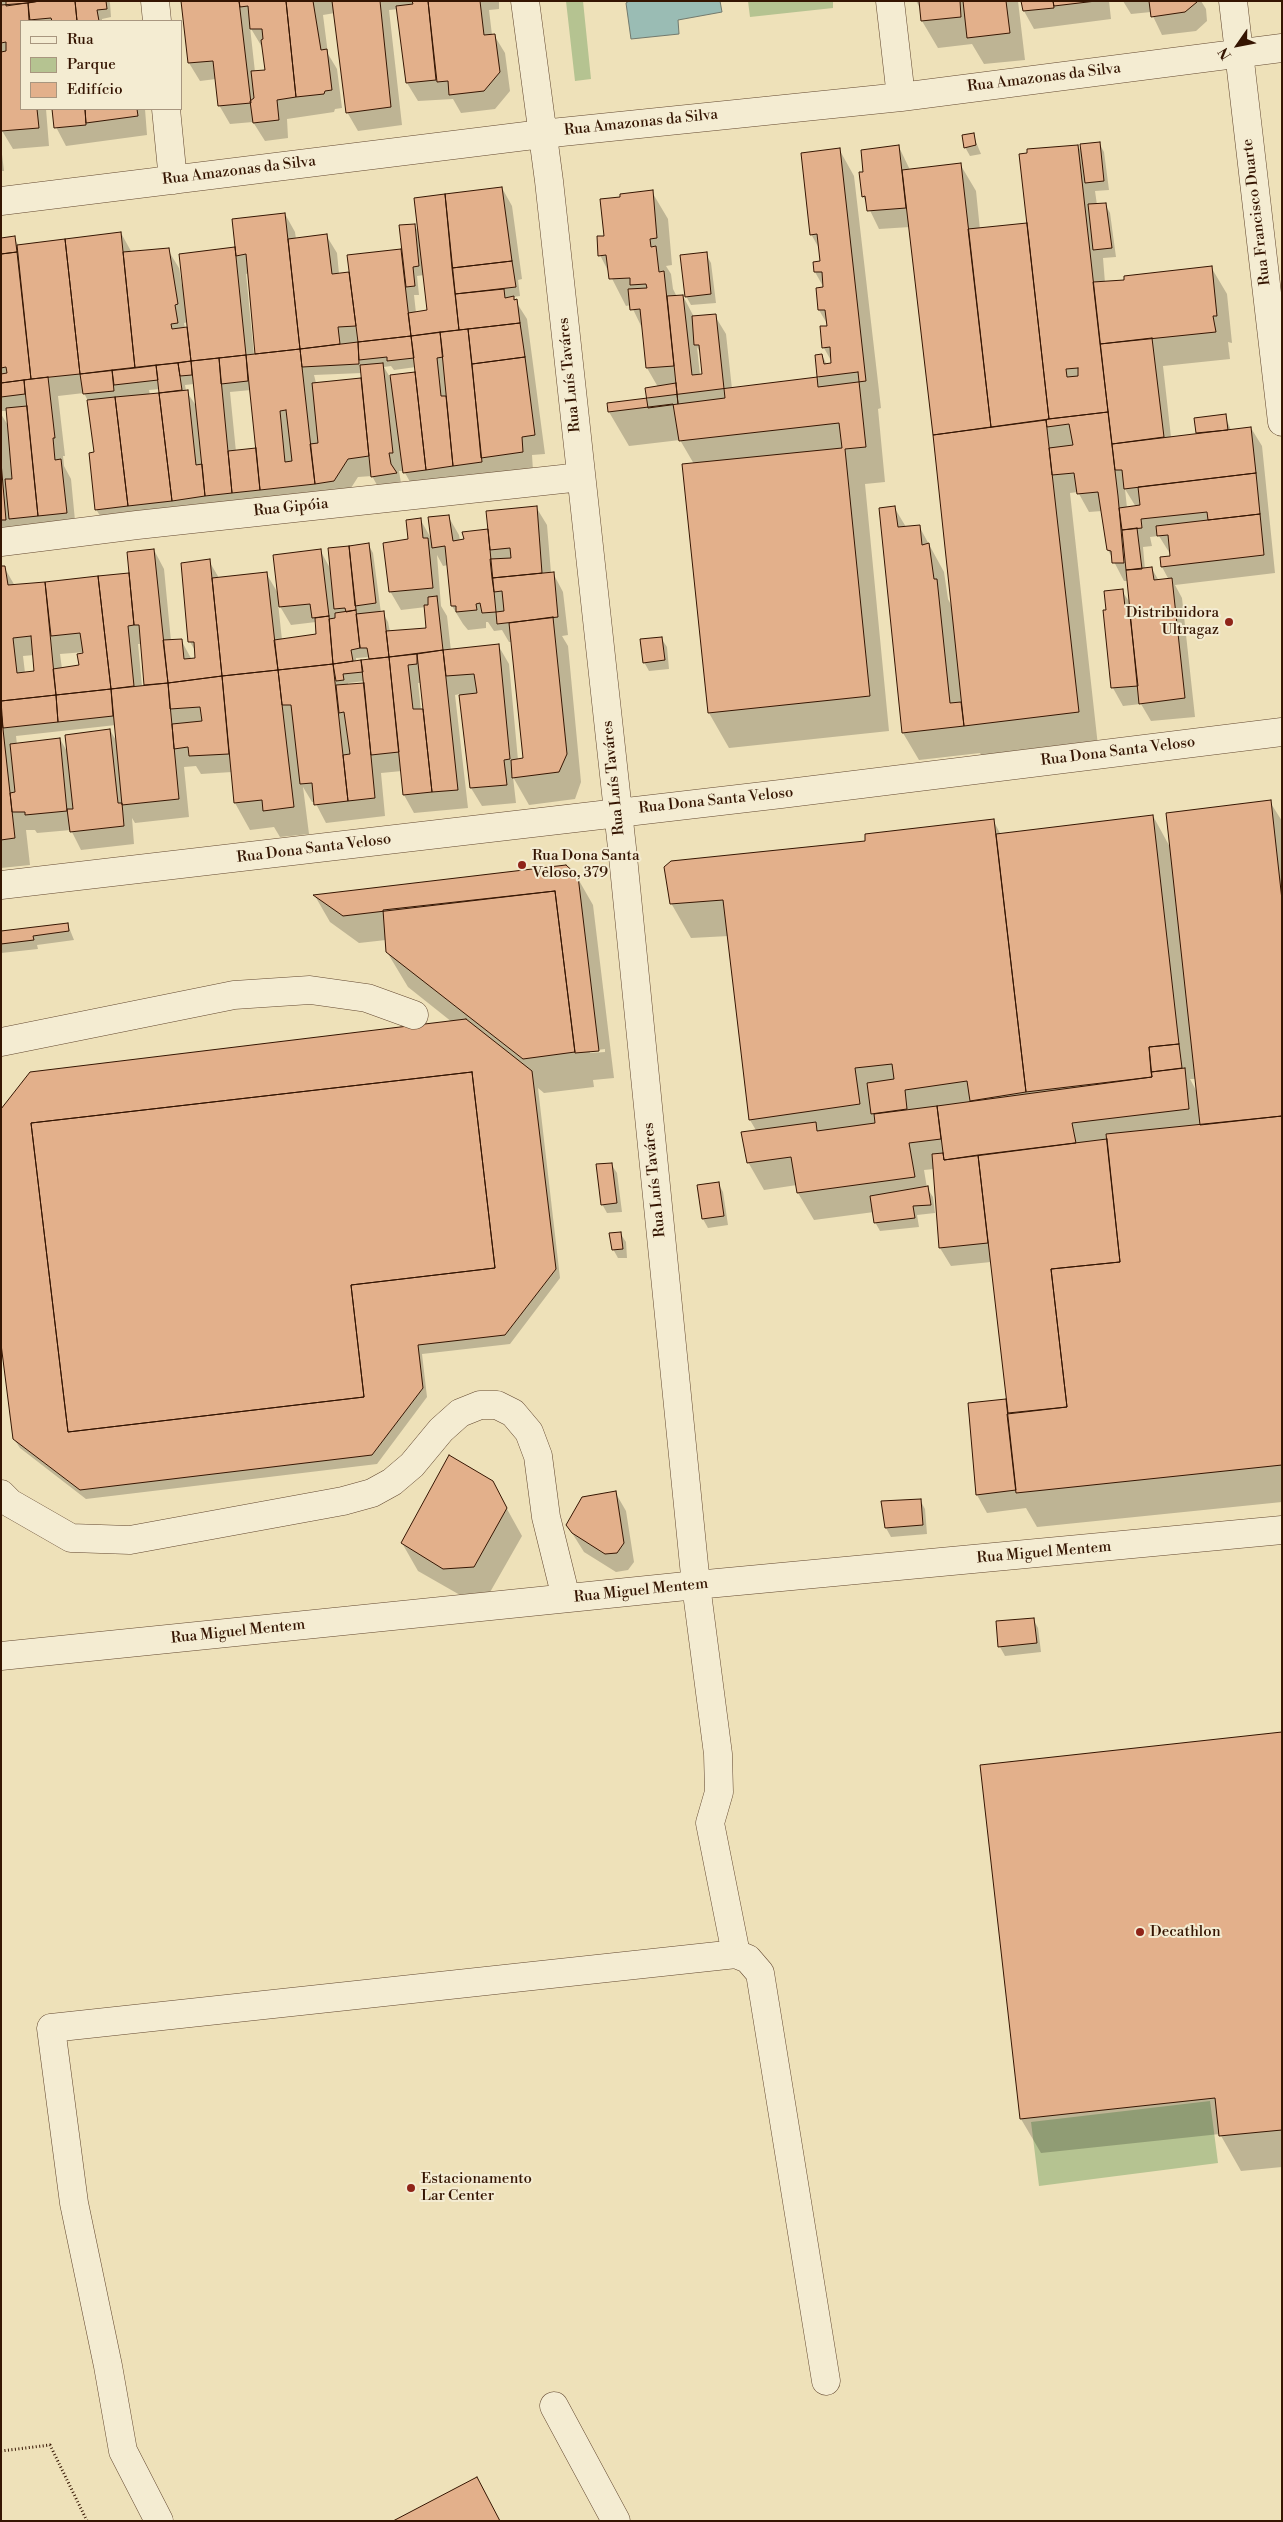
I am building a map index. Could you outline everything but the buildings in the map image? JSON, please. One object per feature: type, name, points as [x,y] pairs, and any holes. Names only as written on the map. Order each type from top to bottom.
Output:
[{"type":"street","points":[[155,1],[157,20]]},
{"type":"street","name":"Rua Luís Taváres","points":[[525,1],[542,134],[618,812],[696,1585],[718,1754],[719,1792],[710,1823],[736,1954]]},
{"type":"street","points":[[890,1],[901,97]]},
{"type":"street","name":"Rua Francisco Duarte","points":[[1233,1],[1282,422]]},
{"type":"street","name":"Rua Amazonas da Silva","points":[[1,201],[542,134],[901,97],[1282,48]]},
{"type":"street","points":[[166,110],[173,180]]},
{"type":"street","name":"Rua Gipóia","points":[[1,542],[137,525],[581,477]]},
{"type":"street","name":"Rua Dona Santa Veloso","points":[[1,885],[1282,732]]},
{"type":"street","points":[[1,1042],[234,995],[310,990],[366,998],[414,1015]]},
{"type":"street","points":[[1,1494],[10,1503],[71,1538],[130,1540],[343,1502],[372,1493],[392,1482],[412,1465],[441,1430],[460,1413],[480,1405],[497,1405],[513,1413],[530,1432],[538,1456],[546,1517],[566,1598]]},
{"type":"street","name":"Rua Miguel Mentem","points":[[1,1656],[696,1585],[1282,1530]]},
{"type":"street","points":[[159,2521],[122,2451],[108,2366],[74,2203],[51,2028],[736,1954],[748,1959],[760,1973],[826,2381]]},
{"type":"street","points":[[554,2406],[616,2521]]},
{"type":"path","points":[[1,2451],[50,2445],[87,2521]]},
{"type":"green space","points":[[566,1],[583,1],[591,79],[575,81]]},
{"type":"green space","points":[[748,1],[833,1],[833,8],[750,17]]},
{"type":"green space","points":[[1210,2101],[1218,2163],[1039,2186],[1031,2122]]},
{"type":"water","points":[[629,1],[720,1],[722,12],[678,20],[679,34],[631,39],[626,3]]},
{"type":"place","name":"Distribuidora Ultragaz","points":[[1229,622]]},
{"type":"place","name":"Rua Dona Santa Veloso, 379","points":[[522,865]]},
{"type":"place","name":"Decathlon","points":[[1140,1932]]},
{"type":"place","name":"Estacionamento Lar Center","points":[[411,2188]]}]
